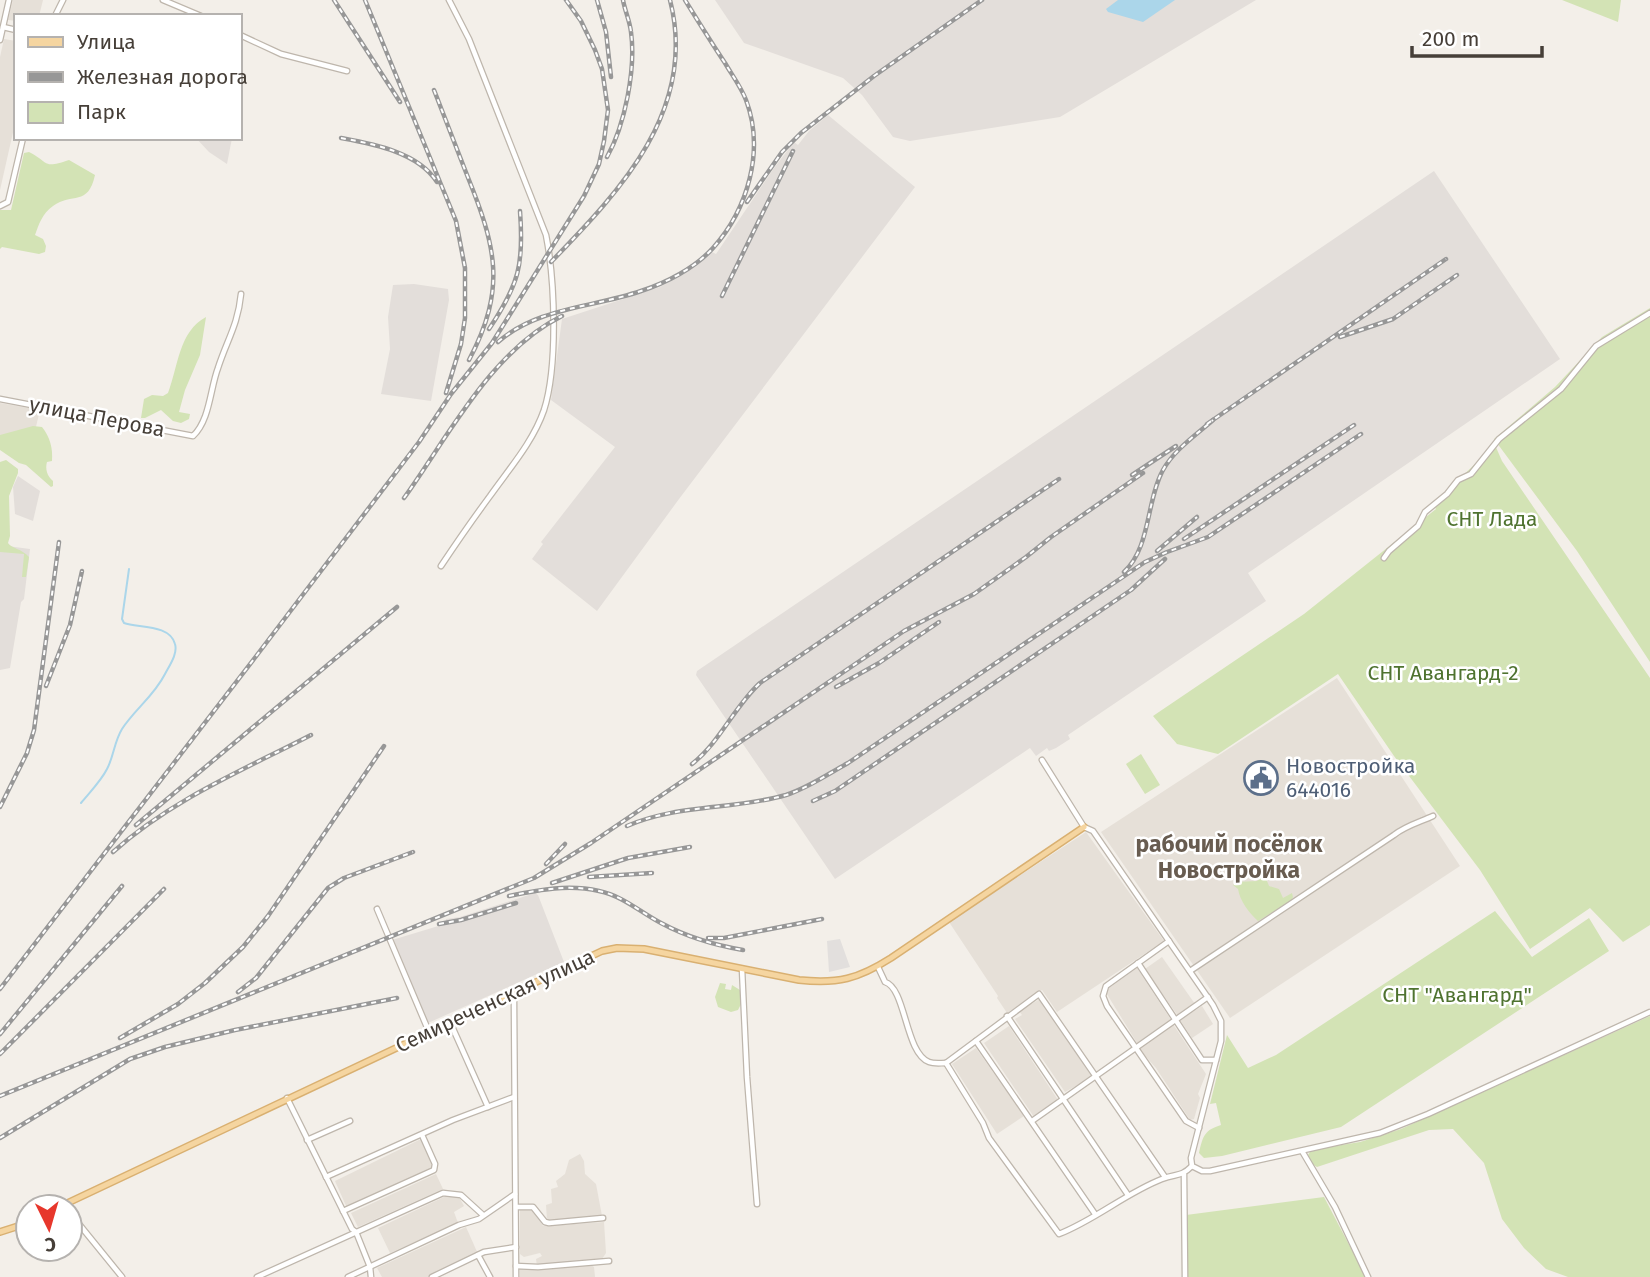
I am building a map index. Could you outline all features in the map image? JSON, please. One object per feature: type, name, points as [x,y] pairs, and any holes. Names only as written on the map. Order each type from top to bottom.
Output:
[{"type":"main road","name":"Семиреченская улица","points":[[84,1196],[602,951],[617,948],[645,949],[824,983],[847,980],[878,967],[1084,827]]},
{"type":"street","points":[[0,40],[9,0]]},
{"type":"street","points":[[163,0],[196,14]]},
{"type":"street","points":[[441,566],[520,455],[544,410],[551,361],[553,296],[546,235],[469,39],[449,0]]},
{"type":"street","points":[[242,36],[313,65],[347,71]]},
{"type":"street","points":[[0,206],[8,202],[23,140]]},
{"type":"street","name":"улица Перова","points":[[0,398],[193,436],[200,427],[217,370],[234,330],[241,293]]},
{"type":"street","points":[[1384,558],[1418,526],[1419,520],[1433,504],[1447,494],[1458,481],[1471,474],[1499,439],[1561,389],[1597,346],[1650,313]]},
{"type":"street","points":[[1042,760],[1084,827],[1093,831],[1208,997],[1221,1020],[1222,1030],[1191,1158],[1192,1167]]},
{"type":"street","points":[[1190,971],[1401,828],[1433,816]]},
{"type":"street","points":[[377,909],[429,1032]]},
{"type":"street","points":[[1169,941],[1106,986],[1103,996],[1107,1006],[1186,1121],[1199,1128]]},
{"type":"street","points":[[1138,963],[1202,1060],[1216,1060]]},
{"type":"street","points":[[878,967],[885,982],[897,991],[907,1027],[927,1062],[946,1063],[1040,994],[1166,1177]]},
{"type":"street","points":[[742,969],[757,1203]]},
{"type":"street","points":[[512,993],[516,1277]]},
{"type":"street","points":[[1032,1121],[1208,997]]},
{"type":"street","points":[[1192,1167],[1210,1171],[1365,1138],[1406,1123],[1650,1012]]},
{"type":"street","points":[[1007,1016],[1128,1195]]},
{"type":"street","points":[[450,1022],[488,1107]]},
{"type":"street","points":[[976,1041],[1095,1214]]},
{"type":"street","points":[[946,1063],[984,1123],[989,1138],[1059,1234],[1128,1195],[1166,1177],[1184,1174],[1192,1167]]},
{"type":"street","points":[[326,1177],[514,1097]]},
{"type":"street","points":[[287,1098],[356,1232],[372,1277]]},
{"type":"street","points":[[307,1140],[350,1121]]},
{"type":"street","points":[[343,1211],[434,1170],[435,1164],[422,1135]]},
{"type":"street","points":[[1302,1151],[1347,1231],[1368,1277]]},
{"type":"street","points":[[1184,1174],[1185,1277]]},
{"type":"street","points":[[257,1277],[443,1194],[461,1195],[483,1215]]},
{"type":"street","points":[[348,1277],[459,1225],[479,1219],[515,1194]]},
{"type":"street","points":[[516,1207],[533,1207],[545,1222],[549,1223],[603,1218]]},
{"type":"street","points":[[84,1230],[122,1277]]},
{"type":"street","points":[[432,1277],[478,1255],[516,1247]]},
{"type":"street","points":[[478,1255],[490,1277]]},
{"type":"street","points":[[516,1266],[538,1267],[609,1261]]},
{"type":"shaded area","points":[[13,0],[43,0],[40,14],[14,14],[14,21],[8,20]]},
{"type":"shaded area","points":[[715,0],[1256,0],[1060,117],[910,141],[893,137],[862,95],[843,78],[744,43]]},
{"type":"shaded area","points":[[4,39],[14,41],[14,128],[0,190],[0,57]]},
{"type":"shaded area","points":[[828,115],[915,187],[597,611],[532,559],[543,544],[541,542],[615,447],[551,400],[562,319],[660,287],[684,274],[712,252],[716,254],[794,142],[798,145],[809,131]]},
{"type":"shaded area","points":[[198,140],[232,140],[227,164],[209,152]]},
{"type":"shaded area","points":[[1434,171],[1560,359],[1248,573],[1266,601],[1068,735],[1070,739],[1049,751],[1047,748],[1036,756],[1030,748],[835,879],[696,675],[697,671]]},
{"type":"shaded area","points":[[414,284],[448,289],[449,300],[431,401],[381,394],[390,349],[388,317],[393,285]]},
{"type":"shaded area","points":[[0,403],[40,410],[32,443],[0,441]]},
{"type":"shaded area","points":[[18,476],[40,491],[33,521],[15,514],[13,487]]},
{"type":"shaded area","points":[[0,545],[30,549],[24,599],[21,602],[10,668],[0,670]]},
{"type":"shaded area","points":[[1337,678],[1460,866],[1230,1018],[1101,832]]},
{"type":"shaded area","points":[[1086,832],[1164,941],[1057,1012],[1042,990],[1007,1013],[949,922]]},
{"type":"shaded area","points":[[535,893],[564,962],[428,1023],[392,940],[445,924],[446,919]]},
{"type":"shaded area","points":[[840,939],[850,967],[829,972],[827,941]]},
{"type":"shaded area","points":[[1162,957],[1195,1004],[1178,1016],[1145,969]]},
{"type":"shaded area","points":[[1137,968],[1171,1020],[1137,1043],[1105,991]]},
{"type":"shaded area","points":[[1040,999],[1092,1077],[1065,1092],[1015,1019],[1022,1015],[1019,1011]]},
{"type":"shaded area","points":[[1202,1006],[1213,1024],[1192,1038],[1180,1020]]},
{"type":"shaded area","points":[[1173,1024],[1206,1074],[1198,1094],[1200,1098],[1194,1119],[1190,1120],[1156,1068],[1139,1049]]},
{"type":"shaded area","points":[[1009,1026],[1058,1100],[1034,1117],[984,1043]]},
{"type":"shaded area","points":[[976,1048],[1024,1116],[997,1134],[952,1064]]},
{"type":"shaded area","points":[[421,1139],[433,1168],[347,1208],[335,1181]]},
{"type":"shaded area","points":[[580,1154],[584,1161],[585,1174],[596,1184],[602,1216],[547,1220],[546,1205],[552,1203],[551,1189],[558,1187],[556,1181],[565,1174],[569,1160]]},
{"type":"shaded area","points":[[436,1174],[443,1189],[358,1227],[351,1213]]},
{"type":"shaded area","points":[[446,1196],[459,1197],[464,1206],[454,1212],[458,1223],[390,1253],[378,1228]]},
{"type":"shaded area","points":[[520,1210],[534,1210],[543,1226],[604,1222],[606,1253],[602,1259],[537,1266],[536,1259],[542,1256],[540,1253],[524,1257],[520,1254]]},
{"type":"shaded area","points":[[466,1227],[478,1254],[429,1277],[382,1277],[377,1268]]},
{"type":"shaded area","points":[[589,1264],[594,1267],[595,1277],[520,1277],[520,1269]]},
{"type":"green space","points":[[1562,0],[1621,0],[1618,22]]},
{"type":"green space","points":[[29,152],[50,164],[69,160],[95,175],[92,185],[84,195],[60,202],[44,216],[35,235],[43,239],[46,246],[45,252],[39,254],[2,247],[0,249],[0,210],[11,210],[24,153]]},
{"type":"green space","points":[[1650,308],[1650,662],[1577,551],[1494,439],[1555,387],[1602,337]]},
{"type":"green space","points":[[206,317],[200,355],[179,412],[190,414],[189,419],[181,423],[173,421],[161,410],[141,418],[144,399],[168,393],[185,340],[197,323]]},
{"type":"green space","points":[[33,426],[42,427],[50,443],[52,461],[47,462],[46,467],[53,481],[51,487],[26,465],[0,450],[0,435]]},
{"type":"green space","name":"СНТ Авангард-2","points":[[1495,445],[1502,461],[1650,678],[1650,925],[1623,942],[1590,908],[1530,949],[1480,870],[1394,756],[1338,674],[1218,754],[1177,744],[1153,716],[1304,614],[1436,509],[1433,504]]},
{"type":"green space","points":[[6,460],[18,469],[9,496],[8,543],[29,557],[26,577],[22,577],[24,554],[0,552],[0,462]]},
{"type":"green space","points":[[1141,754],[1160,785],[1145,794],[1126,764]]},
{"type":"green space","points":[[1265,876],[1269,886],[1279,889],[1283,898],[1292,893],[1293,897],[1291,901],[1258,921],[1245,906],[1238,889],[1233,885],[1236,882],[1257,881]]},
{"type":"green space","name":"СНТ \"Авангард\"","points":[[1495,911],[1532,957],[1589,918],[1609,951],[1341,1127],[1222,1156],[1204,1158],[1199,1153],[1205,1134],[1221,1125],[1216,1103],[1210,1104],[1227,1035],[1248,1068],[1276,1055]]},
{"type":"green space","points":[[720,983],[726,984],[725,989],[731,990],[732,985],[740,990],[741,1004],[738,1010],[731,1012],[718,1007],[715,997]]},
{"type":"green space","points":[[1650,1016],[1650,1277],[1568,1277],[1546,1269],[1524,1248],[1502,1219],[1484,1163],[1453,1129],[1429,1130],[1317,1167],[1312,1164],[1308,1155],[1311,1150],[1360,1142],[1401,1129]]},
{"type":"green space","points":[[1324,1197],[1366,1277],[1188,1277],[1186,1215]]},
{"type":"water","points":[[1118,0],[1175,0],[1143,22],[1108,12],[1106,9]]},
{"type":"waterway","points":[[81,803],[107,769],[122,729],[161,682],[175,652],[175,644],[167,633],[124,623],[122,619],[129,569]]},
{"type":"railway","points":[[334,0],[400,102]]},
{"type":"railway","points":[[365,0],[456,221],[465,268],[465,318],[461,344],[446,393]]},
{"type":"railway","points":[[0,989],[492,343],[584,196],[599,164],[608,110],[602,69],[595,50],[581,21],[566,0]]},
{"type":"railway","points":[[597,0],[606,32],[611,77]]},
{"type":"railway","points":[[607,157],[624,113],[632,63],[631,32],[623,0]]},
{"type":"railway","points":[[551,262],[627,176],[647,145],[663,112],[673,77],[676,40],[670,0]]},
{"type":"railway","points":[[498,342],[514,330],[548,315],[622,297],[670,279],[706,255],[736,215],[750,178],[753,159],[751,119],[739,86],[685,0]]},
{"type":"railway","points":[[747,202],[782,152],[801,133],[874,76],[982,0]]},
{"type":"railway","points":[[434,90],[485,224],[493,268],[489,311],[469,360]]},
{"type":"railway","points":[[341,138],[407,156],[429,172],[437,182]]},
{"type":"railway","points":[[722,296],[793,151]]},
{"type":"railway","points":[[489,329],[507,299],[517,273],[521,246],[520,211]]},
{"type":"railway","points":[[1207,424],[1446,259]]},
{"type":"railway","points":[[1340,337],[1393,319],[1457,275]]},
{"type":"railway","points":[[404,498],[493,372],[537,331],[562,316]]},
{"type":"railway","points":[[1124,572],[1133,562],[1144,537],[1163,470],[1179,449],[1213,420]]},
{"type":"railway","points":[[1184,539],[1354,425]]},
{"type":"railway","points":[[627,826],[686,810],[766,800],[810,785],[848,763],[1145,562],[1208,537],[1361,434]]},
{"type":"railway","points":[[1132,475],[1176,446]]},
{"type":"railway","points":[[0,1096],[534,878],[591,843],[904,631],[974,594],[1143,473]]},
{"type":"railway","points":[[692,764],[711,745],[760,683],[1059,479]]},
{"type":"railway","points":[[1157,551],[1197,517]]},
{"type":"railway","points":[[0,807],[27,753],[34,730],[59,542]]},
{"type":"railway","points":[[813,801],[835,791],[1131,590],[1165,559]]},
{"type":"railway","points":[[46,686],[70,625],[82,571]]},
{"type":"railway","points":[[136,825],[397,607]]},
{"type":"railway","points":[[836,687],[879,663],[939,622]]},
{"type":"railway","points":[[113,852],[135,833],[183,801],[311,735]]},
{"type":"railway","points":[[120,1038],[178,1004],[243,947],[268,916],[384,746]]},
{"type":"railway","points":[[546,864],[565,844]]},
{"type":"railway","points":[[552,883],[628,858],[690,847]]},
{"type":"railway","points":[[238,992],[256,978],[328,888],[344,878],[413,852]]},
{"type":"railway","points":[[589,877],[652,873]]},
{"type":"railway","points":[[0,1034],[122,886]]},
{"type":"railway","points":[[509,896],[565,888],[608,893],[681,932],[711,943],[743,950]]},
{"type":"railway","points":[[0,1054],[164,889]]},
{"type":"railway","points":[[439,924],[516,903]]},
{"type":"railway","points":[[708,938],[724,938],[822,919]]},
{"type":"railway","points":[[0,1138],[130,1059],[165,1047],[235,1030],[397,998]]},
{"type":"place","name":"Новостройка 644016","points":[[1261,778]]},
{"type":"district","name":"рабочий посёлок Новостройка","points":[[1229,857]]},
{"type":"park label","name":"СНТ Лада","points":[[1492,519]]}]
